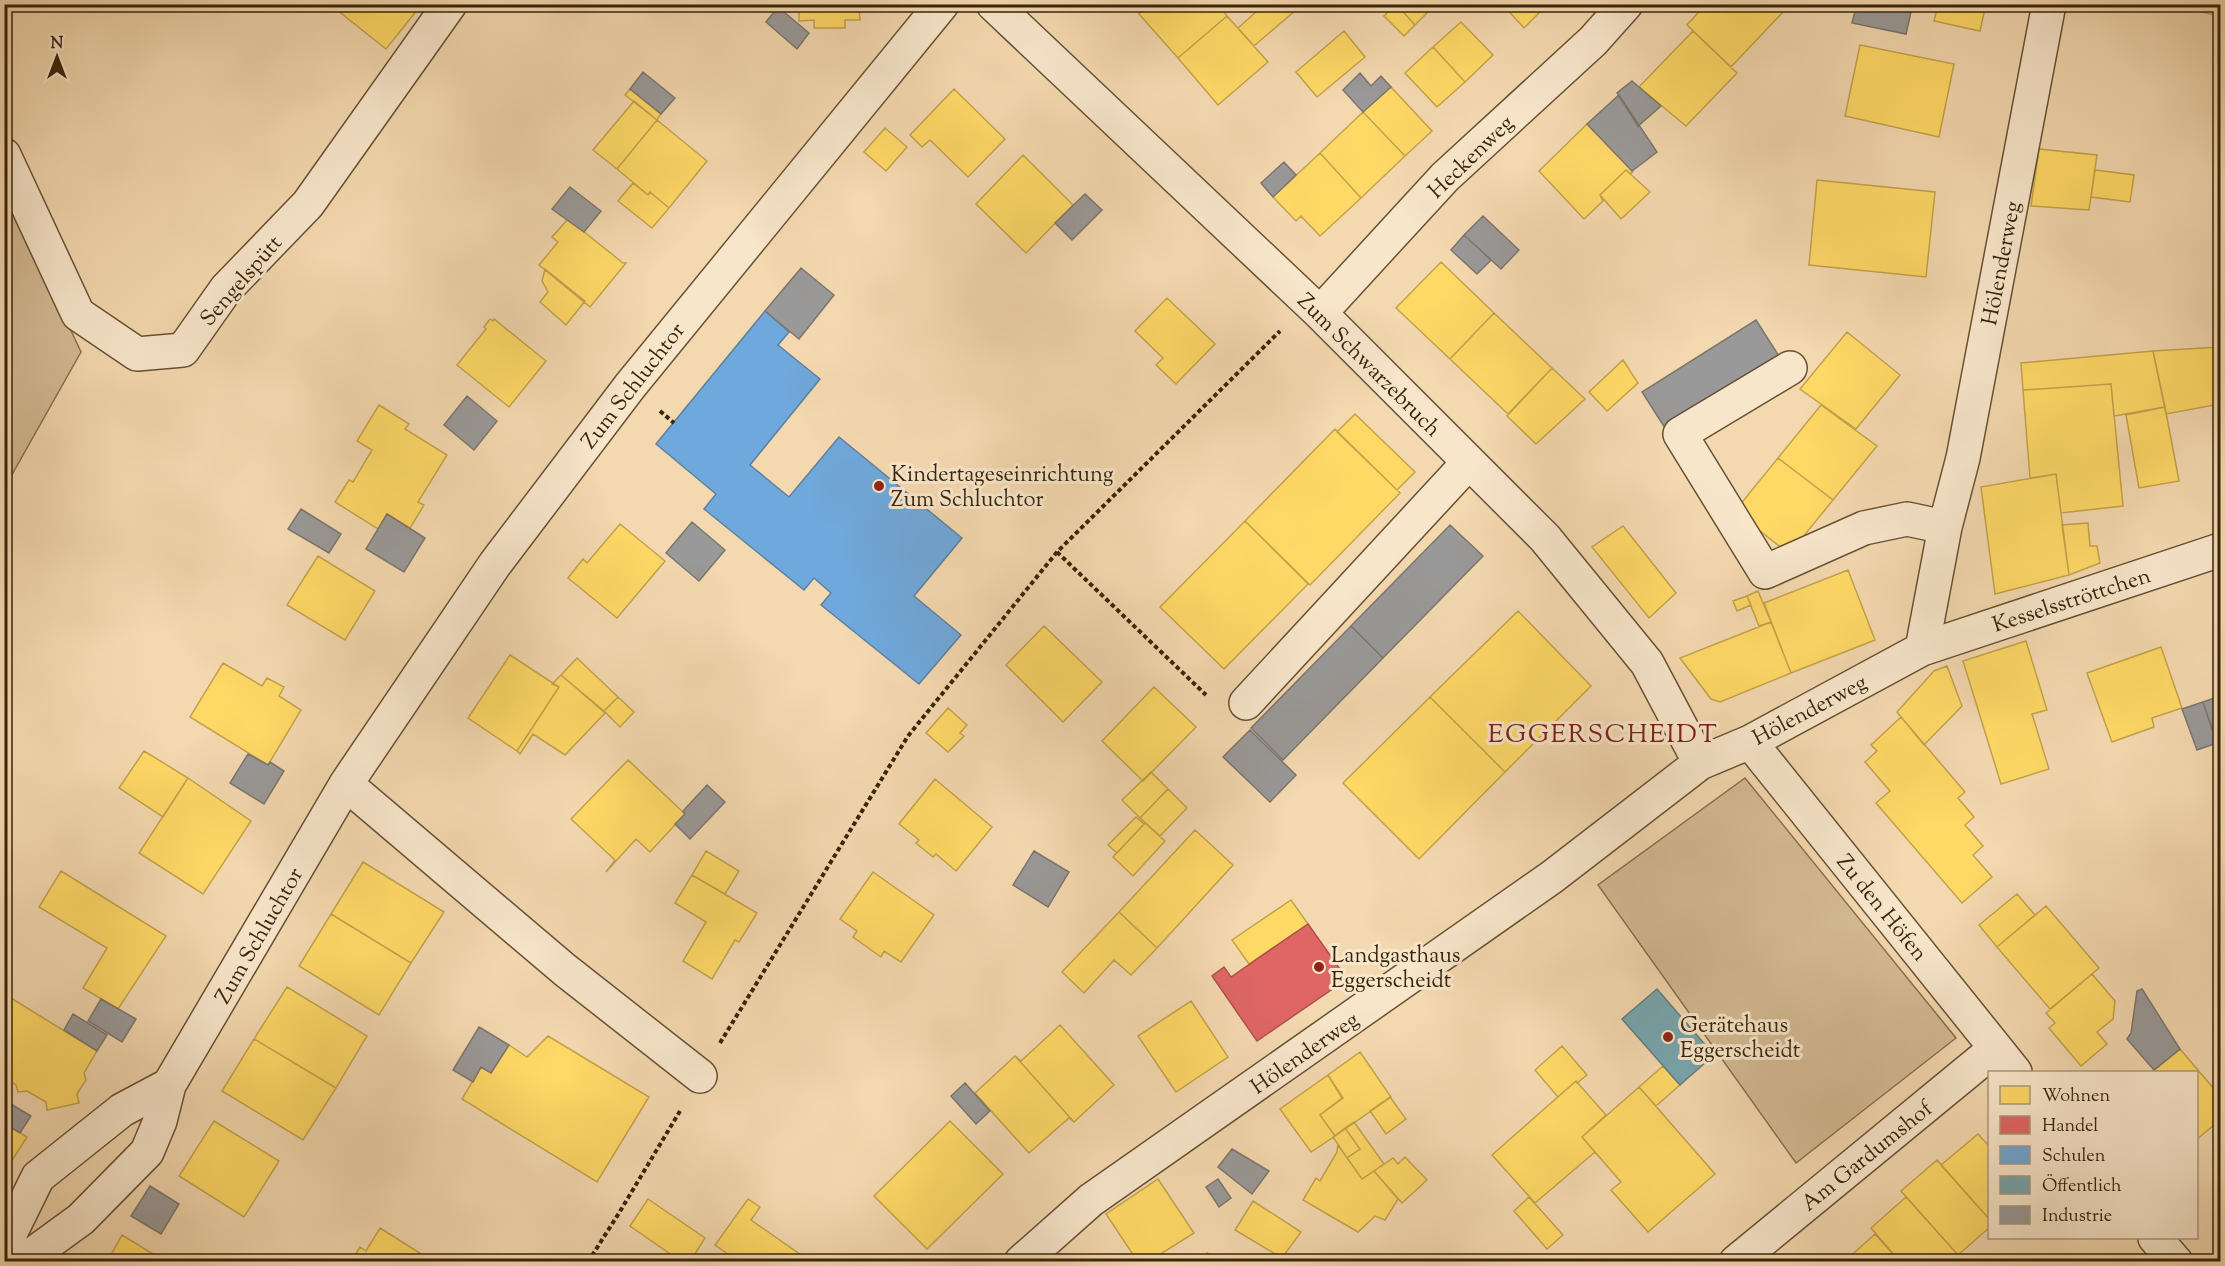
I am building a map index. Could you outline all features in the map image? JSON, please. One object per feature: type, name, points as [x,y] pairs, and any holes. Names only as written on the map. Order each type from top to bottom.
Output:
[{"type":"street","name":"Sengelspütt","points":[[4,155],[78,314],[137,354],[183,350],[226,289],[308,204],[450,4]]},
{"type":"street","name":"Zum Schluchtor","points":[[22,1262],[81,1219],[147,1152],[160,1122],[169,1085],[346,784],[495,564],[630,386],[942,4]]},
{"type":"street","name":"Zum Schwarzebruch","points":[[993,4],[1315,308],[1545,538],[1647,663],[1700,763]]},
{"type":"street","name":"Heckenweg","points":[[1315,308],[1445,177],[1593,41],[1626,4]]},
{"type":"street","name":"Hölenderweg","points":[[1021,1262],[1091,1200],[1542,884],[1700,763],[1750,742],[1922,649],[1945,527],[1963,458],[2049,4]]},
{"type":"street","points":[[1790,368],[1680,434],[1765,572],[1864,528],[1907,519],[1945,527]]},
{"type":"street","points":[[1246,703],[1469,462]]},
{"type":"street","name":"Kesselsströttchen","points":[[1922,649],[2220,550]]},
{"type":"street","name":"Zu den Höfen","points":[[1750,742],[2005,1060]]},
{"type":"street","points":[[346,784],[565,969],[700,1076]]},
{"type":"street","name":"Am Gardumshof","points":[[1990,1071],[2005,1060]]},
{"type":"street","name":"Am Gardumshof","points":[[1736,1262],[1988,1073]]},
{"type":"street","points":[[4,1246],[38,1177],[122,1110],[169,1085]]},
{"type":"street","points":[[2156,1239],[2176,1262]]},
{"type":"path","points":[[588,1262],[908,736],[1057,552],[1315,308]]},
{"type":"path","points":[[1057,552],[1213,701]]},
{"type":"shaded area","points":[[4,187],[81,352],[5,487],[4,487]]},
{"type":"shaded area","points":[[1745,778],[1956,1038],[1796,1163],[1598,885]]},
{"type":"building: Wohnen","points":[[333,4],[422,4],[386,49],[332,6]]},
{"type":"building: Wohnen","points":[[791,4],[867,4],[867,6],[859,6],[860,20],[845,20],[845,28],[814,28],[814,20],[799,21],[799,6]]},
{"type":"building: Wohnen","points":[[1150,4],[1218,4],[1227,16],[1178,58],[1139,14]]},
{"type":"building: Wohnen","points":[[1265,4],[1303,4],[1254,46],[1238,28]]},
{"type":"building: Wohnen","points":[[1396,4],[1419,4],[1427,13],[1415,25]]},
{"type":"building: Wohnen","points":[[1396,4],[1415,25],[1404,36],[1384,16]]},
{"type":"building: Wohnen","points":[[1502,4],[1548,4],[1524,28]]},
{"type":"building: Wohnen","points":[[1706,4],[1776,4],[1783,12],[1731,67],[1687,25]]},
{"type":"building: Wohnen","points":[[1938,4],[1986,4],[1980,31],[1934,21]]},
{"type":"building: Wohnen","points":[[2171,4],[2220,4],[2219,16],[2171,5]]},
{"type":"building: Wohnen","points":[[1227,16],[1268,62],[1218,105],[1178,58]]},
{"type":"building: Wohnen","points":[[1461,22],[1493,55],[1465,82],[1433,47]]},
{"type":"building: Wohnen","points":[[1344,31],[1365,57],[1317,97],[1296,72]]},
{"type":"building: Wohnen","points":[[1693,31],[1737,73],[1686,126],[1639,87]]},
{"type":"building: Wohnen","points":[[1860,45],[1954,64],[1939,137],[1845,116]]},
{"type":"building: Wohnen","points":[[1433,47],[1465,82],[1437,107],[1405,73]]},
{"type":"building: Wohnen","points":[[1391,87],[1432,131],[1405,156],[1363,112]]},
{"type":"building: Wohnen","points":[[630,89],[661,114],[657,120],[625,95]]},
{"type":"building: Wohnen","points":[[954,89],[1005,139],[968,177],[930,140],[922,147],[910,135]]},
{"type":"building: Wohnen","points":[[634,101],[657,120],[617,169],[593,150]]},
{"type":"building: Wohnen","points":[[1363,112],[1405,156],[1361,198],[1320,153]]},
{"type":"building: Wohnen","points":[[657,120],[707,161],[669,208],[650,192],[648,195],[617,169]]},
{"type":"building: Wohnen","points":[[1587,124],[1633,171],[1631,174],[1626,170],[1600,195],[1603,201],[1584,219],[1539,171]]},
{"type":"building: Wohnen","points":[[885,128],[907,147],[886,171],[864,152]]},
{"type":"building: Wohnen","points":[[2039,149],[2097,155],[2089,210],[2031,206]]},
{"type":"building: Wohnen","points":[[1320,153],[1361,198],[1320,236],[1301,216],[1296,221],[1273,197]]},
{"type":"building: Wohnen","points":[[1023,155],[1073,205],[1026,253],[976,204]]},
{"type":"building: Wohnen","points":[[1626,170],[1650,192],[1621,219],[1600,195]]},
{"type":"building: Wohnen","points":[[2095,170],[2134,175],[2130,202],[2091,197]]},
{"type":"building: Wohnen","points":[[1817,180],[1935,192],[1926,277],[1809,265]]},
{"type":"building: Wohnen","points":[[633,183],[648,195],[650,192],[669,208],[652,228],[618,201]]},
{"type":"building: Wohnen","points":[[568,219],[623,263],[626,263],[590,307],[539,265],[558,242],[552,237]]},
{"type":"building: Wohnen","points":[[1441,262],[1494,313],[1450,359],[1396,308]]},
{"type":"building: Wohnen","points":[[545,269],[585,301],[566,325],[540,302],[548,292],[542,281]]},
{"type":"building: Wohnen","points":[[1167,298],[1215,344],[1176,384],[1156,365],[1163,358],[1135,331]]},
{"type":"building: Wohnen","points":[[1494,313],[1552,368],[1508,414],[1450,359]]},
{"type":"building: Wohnen","points":[[490,319],[493,321],[494,319],[546,361],[509,407],[457,365],[486,329],[484,327]]},
{"type":"building: Wohnen","points":[[1847,332],[1900,375],[1856,429],[1800,389]]},
{"type":"building: Wohnen","points":[[2220,347],[2220,404],[2166,414],[2153,351]]},
{"type":"building: Wohnen","points":[[2153,351],[2165,407],[2114,416],[2111,384],[2023,390],[2021,363]]},
{"type":"building: Wohnen","points":[[1623,360],[1638,383],[1607,411],[1589,392]]},
{"type":"building: Wohnen","points":[[1552,368],[1585,399],[1536,444],[1507,416]]},
{"type":"building: Wohnen","points":[[2111,384],[2123,506],[2061,513],[2056,474],[2030,478],[2023,390]]},
{"type":"building: Wohnen","points":[[379,405],[409,424],[405,429],[447,455],[418,502],[424,505],[410,528],[387,514],[378,529],[335,502],[349,480],[353,482],[372,450],[357,441]]},
{"type":"building: Wohnen","points":[[1821,405],[1877,446],[1833,500],[1778,458]]},
{"type":"building: Wohnen","points":[[2165,407],[2179,481],[2139,488],[2126,415]]},
{"type":"building: Wohnen","points":[[1355,414],[1415,472],[1397,490],[1337,432]]},
{"type":"building: Wohnen","points":[[1335,429],[1400,493],[1310,585],[1245,521]]},
{"type":"building: Wohnen","points":[[1778,458],[1833,500],[1789,554],[1735,511]]},
{"type":"building: Wohnen","points":[[2056,474],[2069,575],[1995,594],[1981,487]]},
{"type":"building: Wohnen","points":[[1245,521],[1308,584],[1224,669],[1160,607]]},
{"type":"building: Wohnen","points":[[2088,523],[2090,546],[2097,546],[2100,563],[2069,575],[2062,525]]},
{"type":"building: Wohnen","points":[[620,524],[665,561],[617,618],[568,578],[583,559],[587,563]]},
{"type":"building: Wohnen","points":[[1623,526],[1676,593],[1649,618],[1592,547]]},
{"type":"building: Wohnen","points":[[318,556],[375,591],[345,640],[287,605]]},
{"type":"building: Wohnen","points":[[1848,570],[1875,640],[1791,673],[1764,603]]},
{"type":"building: Wohnen","points":[[1758,591],[1771,622],[1759,626],[1747,596]]},
{"type":"building: Wohnen","points":[[1747,596],[1751,605],[1737,611],[1733,601]]},
{"type":"building: Wohnen","points":[[1518,611],[1591,686],[1505,772],[1430,697]]},
{"type":"building: Wohnen","points":[[1771,622],[1791,673],[1720,702],[1711,699],[1680,658]]},
{"type":"building: Wohnen","points":[[1044,626],[1102,682],[1063,722],[1006,665]]},
{"type":"building: Wohnen","points":[[2220,636],[2220,655],[2214,638]]},
{"type":"building: Wohnen","points":[[2026,641],[2047,710],[2032,714],[2049,769],[2001,784],[1963,661]]},
{"type":"building: Wohnen","points":[[2161,647],[2182,708],[2152,718],[2154,727],[2112,742],[2087,673]]},
{"type":"building: Wohnen","points":[[510,655],[559,687],[517,751],[468,718]]},
{"type":"building: Wohnen","points":[[577,658],[618,697],[604,711],[561,675]]},
{"type":"building: Wohnen","points":[[223,663],[262,686],[267,678],[284,687],[279,696],[301,710],[268,765],[190,717]]},
{"type":"building: Wohnen","points":[[1947,666],[1962,706],[1924,745],[1897,712],[1934,671]]},
{"type":"building: Wohnen","points":[[561,675],[605,713],[565,755],[533,734],[520,754],[517,751],[559,687],[552,684]]},
{"type":"building: Wohnen","points":[[1154,687],[1196,727],[1143,781],[1102,741]]},
{"type":"building: Wohnen","points":[[618,697],[634,712],[620,727],[604,711]]},
{"type":"building: Wohnen","points":[[1430,697],[1505,772],[1419,859],[1343,783]]},
{"type":"building: Wohnen","points":[[948,708],[967,725],[960,733],[964,736],[948,752],[926,733]]},
{"type":"building: Wohnen","points":[[1901,717],[1965,792],[1958,798],[1974,817],[1965,825],[1983,846],[1973,855],[1992,877],[1962,903],[1876,803],[1890,791],[1865,762],[1877,751],[1871,745]]},
{"type":"building: Wohnen","points":[[144,751],[188,778],[163,817],[119,788]]},
{"type":"building: Wohnen","points":[[628,760],[685,814],[650,852],[636,839],[606,872],[615,860],[571,819]]},
{"type":"building: Wohnen","points":[[1151,772],[1168,789],[1140,818],[1122,800]]},
{"type":"building: Wohnen","points":[[188,778],[251,821],[203,894],[139,853]]},
{"type":"building: Wohnen","points":[[935,779],[992,827],[956,871],[936,854],[933,857],[916,843],[919,840],[899,824]]},
{"type":"building: Wohnen","points":[[1168,789],[1187,808],[1160,836],[1140,818]]},
{"type":"building: Wohnen","points":[[1136,817],[1144,824],[1117,853],[1108,845]]},
{"type":"building: Wohnen","points":[[1145,823],[1165,841],[1133,876],[1113,857]]},
{"type":"building: Wohnen","points":[[1195,830],[1233,865],[1157,948],[1119,912]]},
{"type":"building: Wohnen","points":[[706,851],[739,871],[725,894],[692,875]]},
{"type":"building: Wohnen","points":[[363,862],[444,912],[411,963],[331,914]]},
{"type":"building: Wohnen","points":[[61,871],[166,936],[118,1009],[83,988],[107,948],[39,907]]},
{"type":"building: Wohnen","points":[[873,872],[934,915],[901,962],[884,951],[881,957],[853,937],[857,931],[840,919]]},
{"type":"building: Wohnen","points":[[692,875],[757,913],[739,942],[735,940],[712,979],[683,961],[706,922],[675,903]]},
{"type":"building: Wohnen","points":[[2017,894],[2035,915],[1997,947],[1979,925]]},
{"type":"building: Wohnen","points":[[1291,900],[1308,924],[1249,964],[1232,940]]},
{"type":"building: Wohnen","points":[[2046,906],[2099,968],[2050,1009],[1997,947]]},
{"type":"building: Wohnen","points":[[1119,912],[1157,948],[1131,975],[1114,960],[1084,993],[1062,972]]},
{"type":"building: Wohnen","points":[[331,914],[411,963],[379,1015],[299,966]]},
{"type":"building: Wohnen","points":[[2092,974],[2115,1001],[2113,1019],[2097,1032],[2107,1044],[2081,1066],[2049,1028],[2055,1023],[2046,1013]]},
{"type":"building: Wohnen","points":[[287,987],[367,1036],[336,1088],[254,1039]]},
{"type":"building: Wohnen","points":[[6,995],[97,1051],[84,1073],[86,1080],[77,1094],[79,1103],[47,1110],[46,1102],[27,1091],[18,1092],[16,1085],[4,1077],[4,1005],[8,999]]},
{"type":"building: Wohnen","points":[[1191,1001],[1228,1057],[1176,1092],[1138,1036]]},
{"type":"building: Wohnen","points":[[1060,1025],[1114,1085],[1074,1122],[1015,1056],[1021,1061]]},
{"type":"building: Wohnen","points":[[548,1036],[649,1097],[597,1182],[462,1099],[481,1067],[491,1073],[509,1045],[527,1057]]},
{"type":"building: Wohnen","points":[[254,1039],[336,1088],[303,1140],[222,1091]]},
{"type":"building: Wohnen","points":[[1562,1046],[1587,1075],[1577,1083],[1576,1081],[1558,1097],[1535,1070]]},
{"type":"building: Wohnen","points":[[2180,1049],[2220,1096],[2220,1120],[2198,1138],[2198,1071],[2153,1071]]},
{"type":"building: Wohnen","points":[[1360,1052],[1391,1097],[1335,1136],[1320,1115],[1343,1098],[1328,1075]]},
{"type":"building: Wohnen","points":[[1015,1056],[1074,1122],[1069,1118],[1029,1153],[975,1093]]},
{"type":"building: Wohnen","points":[[1663,1066],[1680,1085],[1656,1106],[1639,1087]]},
{"type":"building: Wohnen","points":[[1328,1075],[1342,1098],[1320,1115],[1335,1136],[1311,1152],[1280,1109]]},
{"type":"building: Wohnen","points":[[1576,1081],[1606,1115],[1582,1137],[1595,1152],[1535,1203],[1492,1155]]},
{"type":"building: Wohnen","points":[[1639,1087],[1715,1174],[1648,1232],[1611,1190],[1621,1182],[1582,1137]]},
{"type":"building: Wohnen","points":[[1390,1097],[1406,1119],[1386,1134],[1370,1111]]},
{"type":"building: Wohnen","points":[[214,1121],[279,1161],[244,1217],[179,1176]]},
{"type":"building: Wohnen","points":[[950,1121],[1003,1174],[927,1249],[874,1196]]},
{"type":"building: Wohnen","points":[[1354,1122],[1384,1164],[1362,1179],[1347,1158],[1360,1149],[1345,1128]]},
{"type":"building: Wohnen","points":[[4,1123],[27,1137],[4,1173]]},
{"type":"building: Wohnen","points":[[1345,1128],[1360,1149],[1347,1158],[1333,1137]]},
{"type":"building: Wohnen","points":[[1978,1134],[1988,1145],[1988,1218],[1941,1165]]},
{"type":"building: Wohnen","points":[[1338,1145],[1362,1179],[1374,1171],[1398,1199],[1385,1220],[1375,1216],[1358,1232],[1303,1200],[1316,1178],[1320,1181],[1337,1152]]},
{"type":"building: Wohnen","points":[[1405,1157],[1427,1180],[1402,1203],[1374,1171],[1393,1158],[1398,1164]]},
{"type":"building: Wohnen","points":[[1937,1160],[1988,1218],[1988,1229],[1958,1255],[1901,1191]]},
{"type":"building: Wohnen","points":[[1158,1179],[1194,1233],[1148,1262],[1138,1262],[1106,1214]]},
{"type":"building: Wohnen","points":[[1529,1197],[1563,1235],[1547,1249],[1514,1211]]},
{"type":"building: Wohnen","points":[[1906,1197],[1962,1262],[1900,1262],[1871,1228]]},
{"type":"building: Wohnen","points":[[648,1199],[705,1238],[690,1262],[682,1262],[630,1226]]},
{"type":"building: Wohnen","points":[[748,1199],[760,1207],[751,1220],[811,1262],[739,1262],[715,1245]]},
{"type":"building: Wohnen","points":[[1253,1201],[1301,1232],[1282,1258],[1235,1230]]},
{"type":"building: Wohnen","points":[[380,1228],[434,1262],[351,1262],[360,1247],[366,1251]]},
{"type":"building: Wohnen","points":[[1875,1234],[1900,1262],[1844,1262]]},
{"type":"building: Wohnen","points":[[122,1235],[166,1262],[107,1262]]},
{"type":"building: Wohnen","points":[[1207,1253],[1221,1262],[1202,1262]]},
{"type":"building: Handel","points":[[1308,924],[1347,979],[1257,1041],[1212,976],[1224,967],[1231,977]]},
{"type":"building: Schulen","points":[[765,311],[789,332],[778,345],[820,379],[750,465],[789,497],[839,437],[962,538],[914,596],[961,635],[919,684],[821,605],[831,593],[814,578],[804,590],[704,509],[716,494],[656,444]]},
{"type":"building: Öffentlich","name":"Gerätehaus Eggerscheidt","points":[[1657,989],[1714,1055],[1680,1085],[1622,1019]]},
{"type":"building: Industrie","points":[[1857,4],[1876,4],[1911,12],[1906,34],[1852,23]]},
{"type":"building: Industrie","points":[[778,7],[809,33],[797,49],[766,22]]},
{"type":"building: Industrie","points":[[643,72],[675,98],[661,114],[630,89]]},
{"type":"building: Industrie","points":[[1360,73],[1371,86],[1381,76],[1391,87],[1363,112],[1343,90]]},
{"type":"building: Industrie","points":[[1632,81],[1661,106],[1638,126],[1617,93]]},
{"type":"building: Industrie","points":[[1619,95],[1657,152],[1632,171],[1587,124]]},
{"type":"building: Industrie","points":[[1284,162],[1296,175],[1273,197],[1261,183]]},
{"type":"building: Industrie","points":[[570,187],[601,211],[584,232],[552,209]]},
{"type":"building: Industrie","points":[[1085,194],[1102,210],[1072,240],[1055,223]]},
{"type":"building: Industrie","points":[[1483,216],[1519,250],[1501,269],[1464,235]]},
{"type":"building: Industrie","points":[[1464,235],[1491,260],[1477,274],[1451,250]]},
{"type":"building: Industrie","points":[[801,268],[834,295],[799,339],[765,311]]},
{"type":"building: Industrie","points":[[1756,320],[1779,356],[1665,428],[1642,392]]},
{"type":"building: Industrie","points":[[467,396],[497,421],[474,450],[444,425]]},
{"type":"building: Industrie","points":[[301,509],[341,534],[329,553],[288,529]]},
{"type":"building: Industrie","points":[[387,514],[425,538],[404,572],[366,549]]},
{"type":"building: Industrie","points":[[692,522],[725,550],[699,581],[666,553]]},
{"type":"building: Industrie","points":[[1450,525],[1483,556],[1383,658],[1351,626]]},
{"type":"building: Industrie","points":[[1351,626],[1383,658],[1283,760],[1251,728]]},
{"type":"building: Industrie","points":[[2220,696],[2220,743],[2217,744],[2203,702]]},
{"type":"building: Industrie","points":[[2203,702],[2217,743],[2197,750],[2182,709]]},
{"type":"building: Industrie","points":[[1250,730],[1296,775],[1270,802],[1223,757]]},
{"type":"building: Industrie","points":[[248,754],[268,765],[270,762],[284,771],[264,804],[230,783]]},
{"type":"building: Industrie","points":[[707,785],[725,802],[690,839],[675,824],[685,814],[683,811]]},
{"type":"building: Industrie","points":[[1034,851],[1069,872],[1048,907],[1013,885]]},
{"type":"building: Industrie","points":[[2142,989],[2180,1049],[2154,1070],[2127,1039],[2131,1033],[2137,991]]},
{"type":"building: Industrie","points":[[101,999],[136,1019],[122,1042],[88,1021]]},
{"type":"building: Industrie","points":[[73,1014],[107,1035],[97,1051],[64,1030]]},
{"type":"building: Industrie","points":[[479,1027],[509,1045],[491,1073],[481,1067],[473,1082],[453,1070]]},
{"type":"building: Industrie","points":[[965,1083],[990,1111],[976,1124],[951,1096]]},
{"type":"building: Industrie","points":[[4,1100],[31,1116],[20,1133],[4,1123]]},
{"type":"building: Industrie","points":[[1232,1149],[1269,1171],[1252,1194],[1218,1167]]},
{"type":"building: Industrie","points":[[1218,1179],[1231,1198],[1219,1207],[1206,1187]]},
{"type":"building: Industrie","points":[[150,1186],[179,1204],[161,1234],[131,1216]]},
{"type":"place","name":"Kindertageseinrichtung Zum Schluchtor","points":[[879,486]]},
{"type":"place","name":"Landgasthaus Eggerscheidt","points":[[1319,967]]},
{"type":"place","name":"Gerätehaus Eggerscheidt","points":[[1668,1037]]},
{"type":"district","name":"EGGERSCHEIDT","points":[[1603,733]]}]
